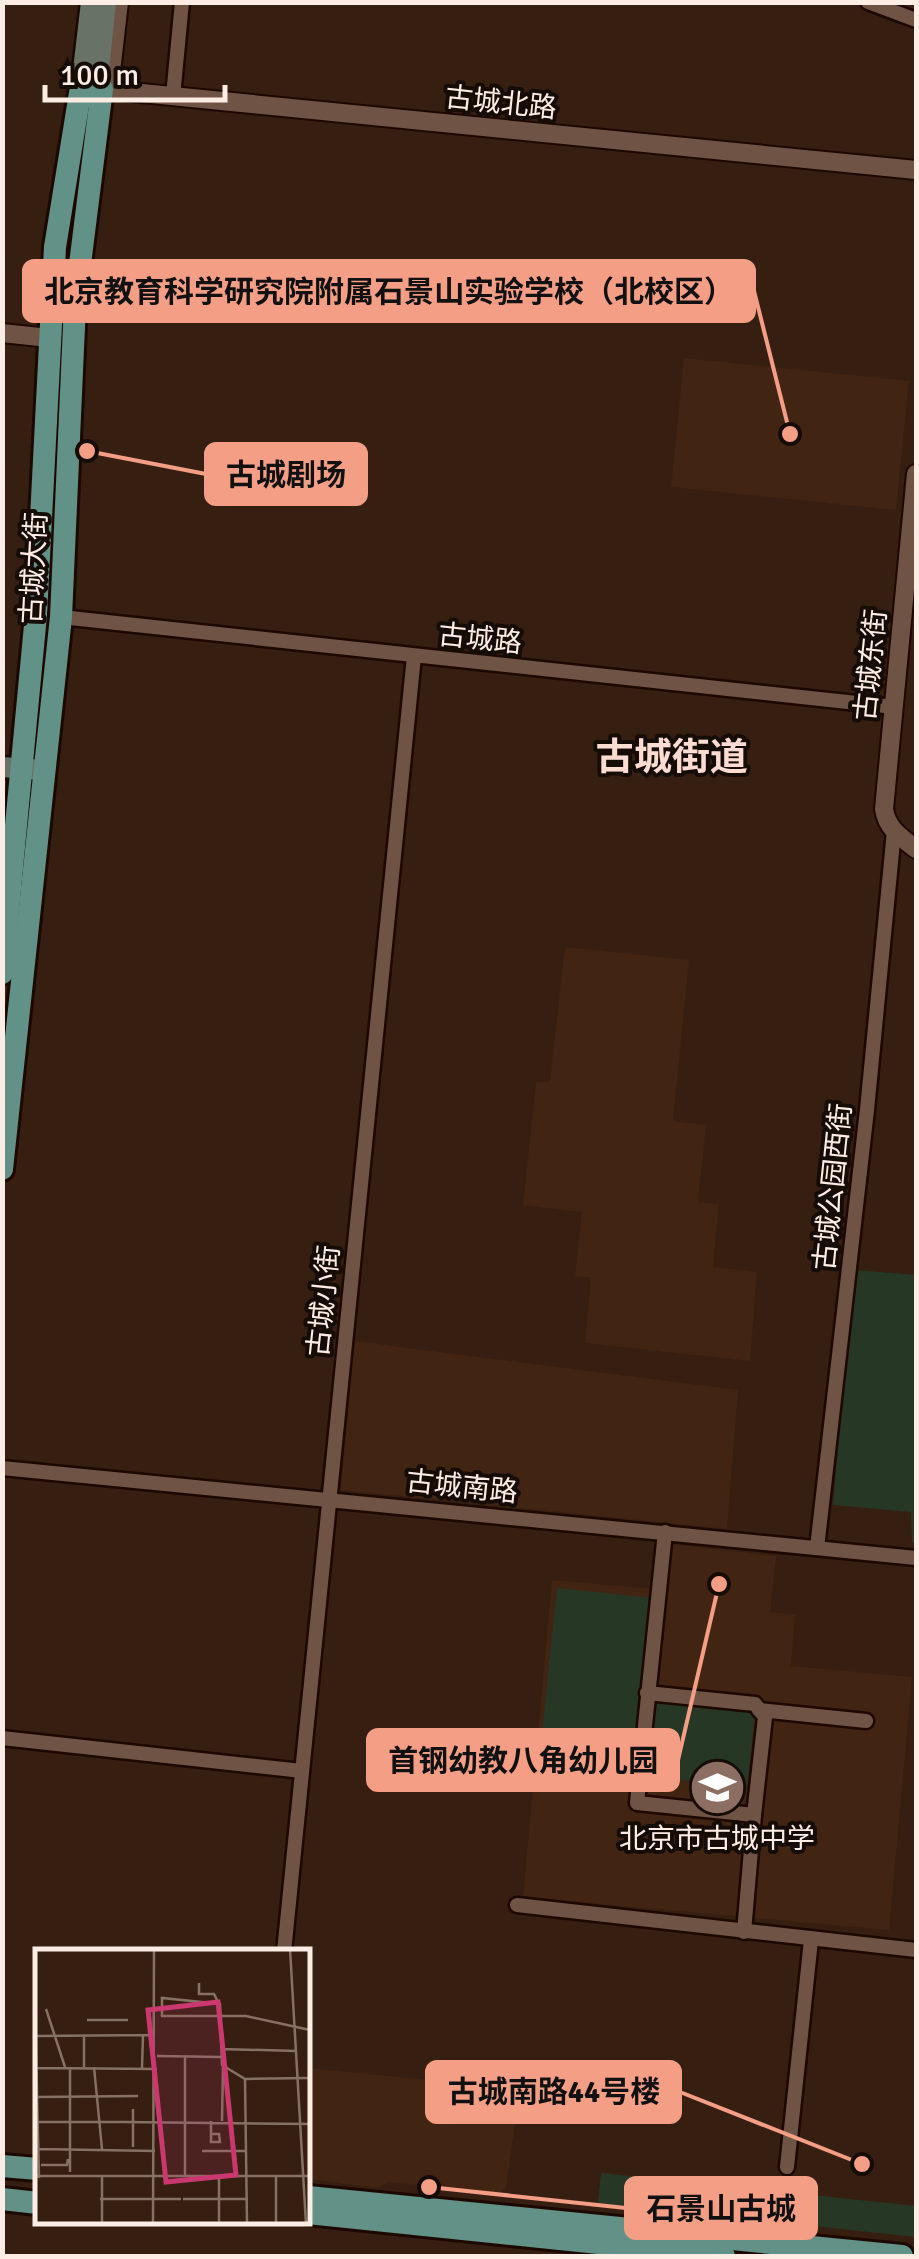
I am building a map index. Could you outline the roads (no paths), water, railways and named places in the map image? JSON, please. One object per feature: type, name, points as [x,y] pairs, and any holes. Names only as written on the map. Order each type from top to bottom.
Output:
[{"type":"main road","points":[[91,88],[92,2]]},
{"type":"main road","points":[[91,88],[99,70],[106,2]]},
{"type":"main road","name":"古城大街","points":[[2,973],[36,614],[55,246],[91,88]]},
{"type":"main road","name":"古城大街","points":[[2,1169],[22,776],[62,617],[75,304],[91,88]]},
{"type":"main road","points":[[2,2166],[35,2169]]},
{"type":"main road","points":[[310,2196],[902,2256]]},
{"type":"main road","points":[[2,2199],[35,2203]]},
{"type":"main road","points":[[310,2213],[724,2256]]},
{"type":"street","points":[[91,88],[112,72],[119,2]]},
{"type":"street","points":[[172,96],[182,2]]},
{"type":"street","points":[[868,2],[916,20]]},
{"type":"street","name":"古城北路","points":[[91,88],[916,170]]},
{"type":"street","points":[[2,333],[49,338]]},
{"type":"street","name":"古城东街","points":[[894,831],[884,809],[894,707],[910,606],[916,474]]},
{"type":"street","name":"古城路","points":[[62,617],[894,707]]},
{"type":"street","name":"古城小街","points":[[284,1949],[414,656]]},
{"type":"street","points":[[894,831],[916,849]]},
{"type":"street","name":"古城公园西街","points":[[817,1548],[894,831]]},
{"type":"street","name":"古城南路","points":[[2,1468],[916,1558]]},
{"type":"street","points":[[666,1532],[636,1803],[754,1815]]},
{"type":"street","points":[[647,1693],[756,1704],[764,1717],[744,1932]]},
{"type":"street","points":[[760,1710],[866,1722]]},
{"type":"street","points":[[2,1738],[302,1771]]},
{"type":"street","points":[[517,1905],[916,1950]]},
{"type":"street","points":[[788,2167],[811,1940]]},
{"type":"place","name":"北京教育科学研究院附属石景山实验学校（北校区）","points":[[790,434]]},
{"type":"place","name":"古城剧场","points":[[87,451]]},
{"type":"place","name":"首钢幼教八角幼儿园","points":[[719,1584]]},
{"type":"place","name":"北京市古城中学","points":[[717,1787]]},
{"type":"place","name":"古城南路44号楼","points":[[862,2164]]},
{"type":"place","name":"石景山古城","points":[[429,2187]]},
{"type":"district","name":"古城街道","points":[[672,757]]}]
